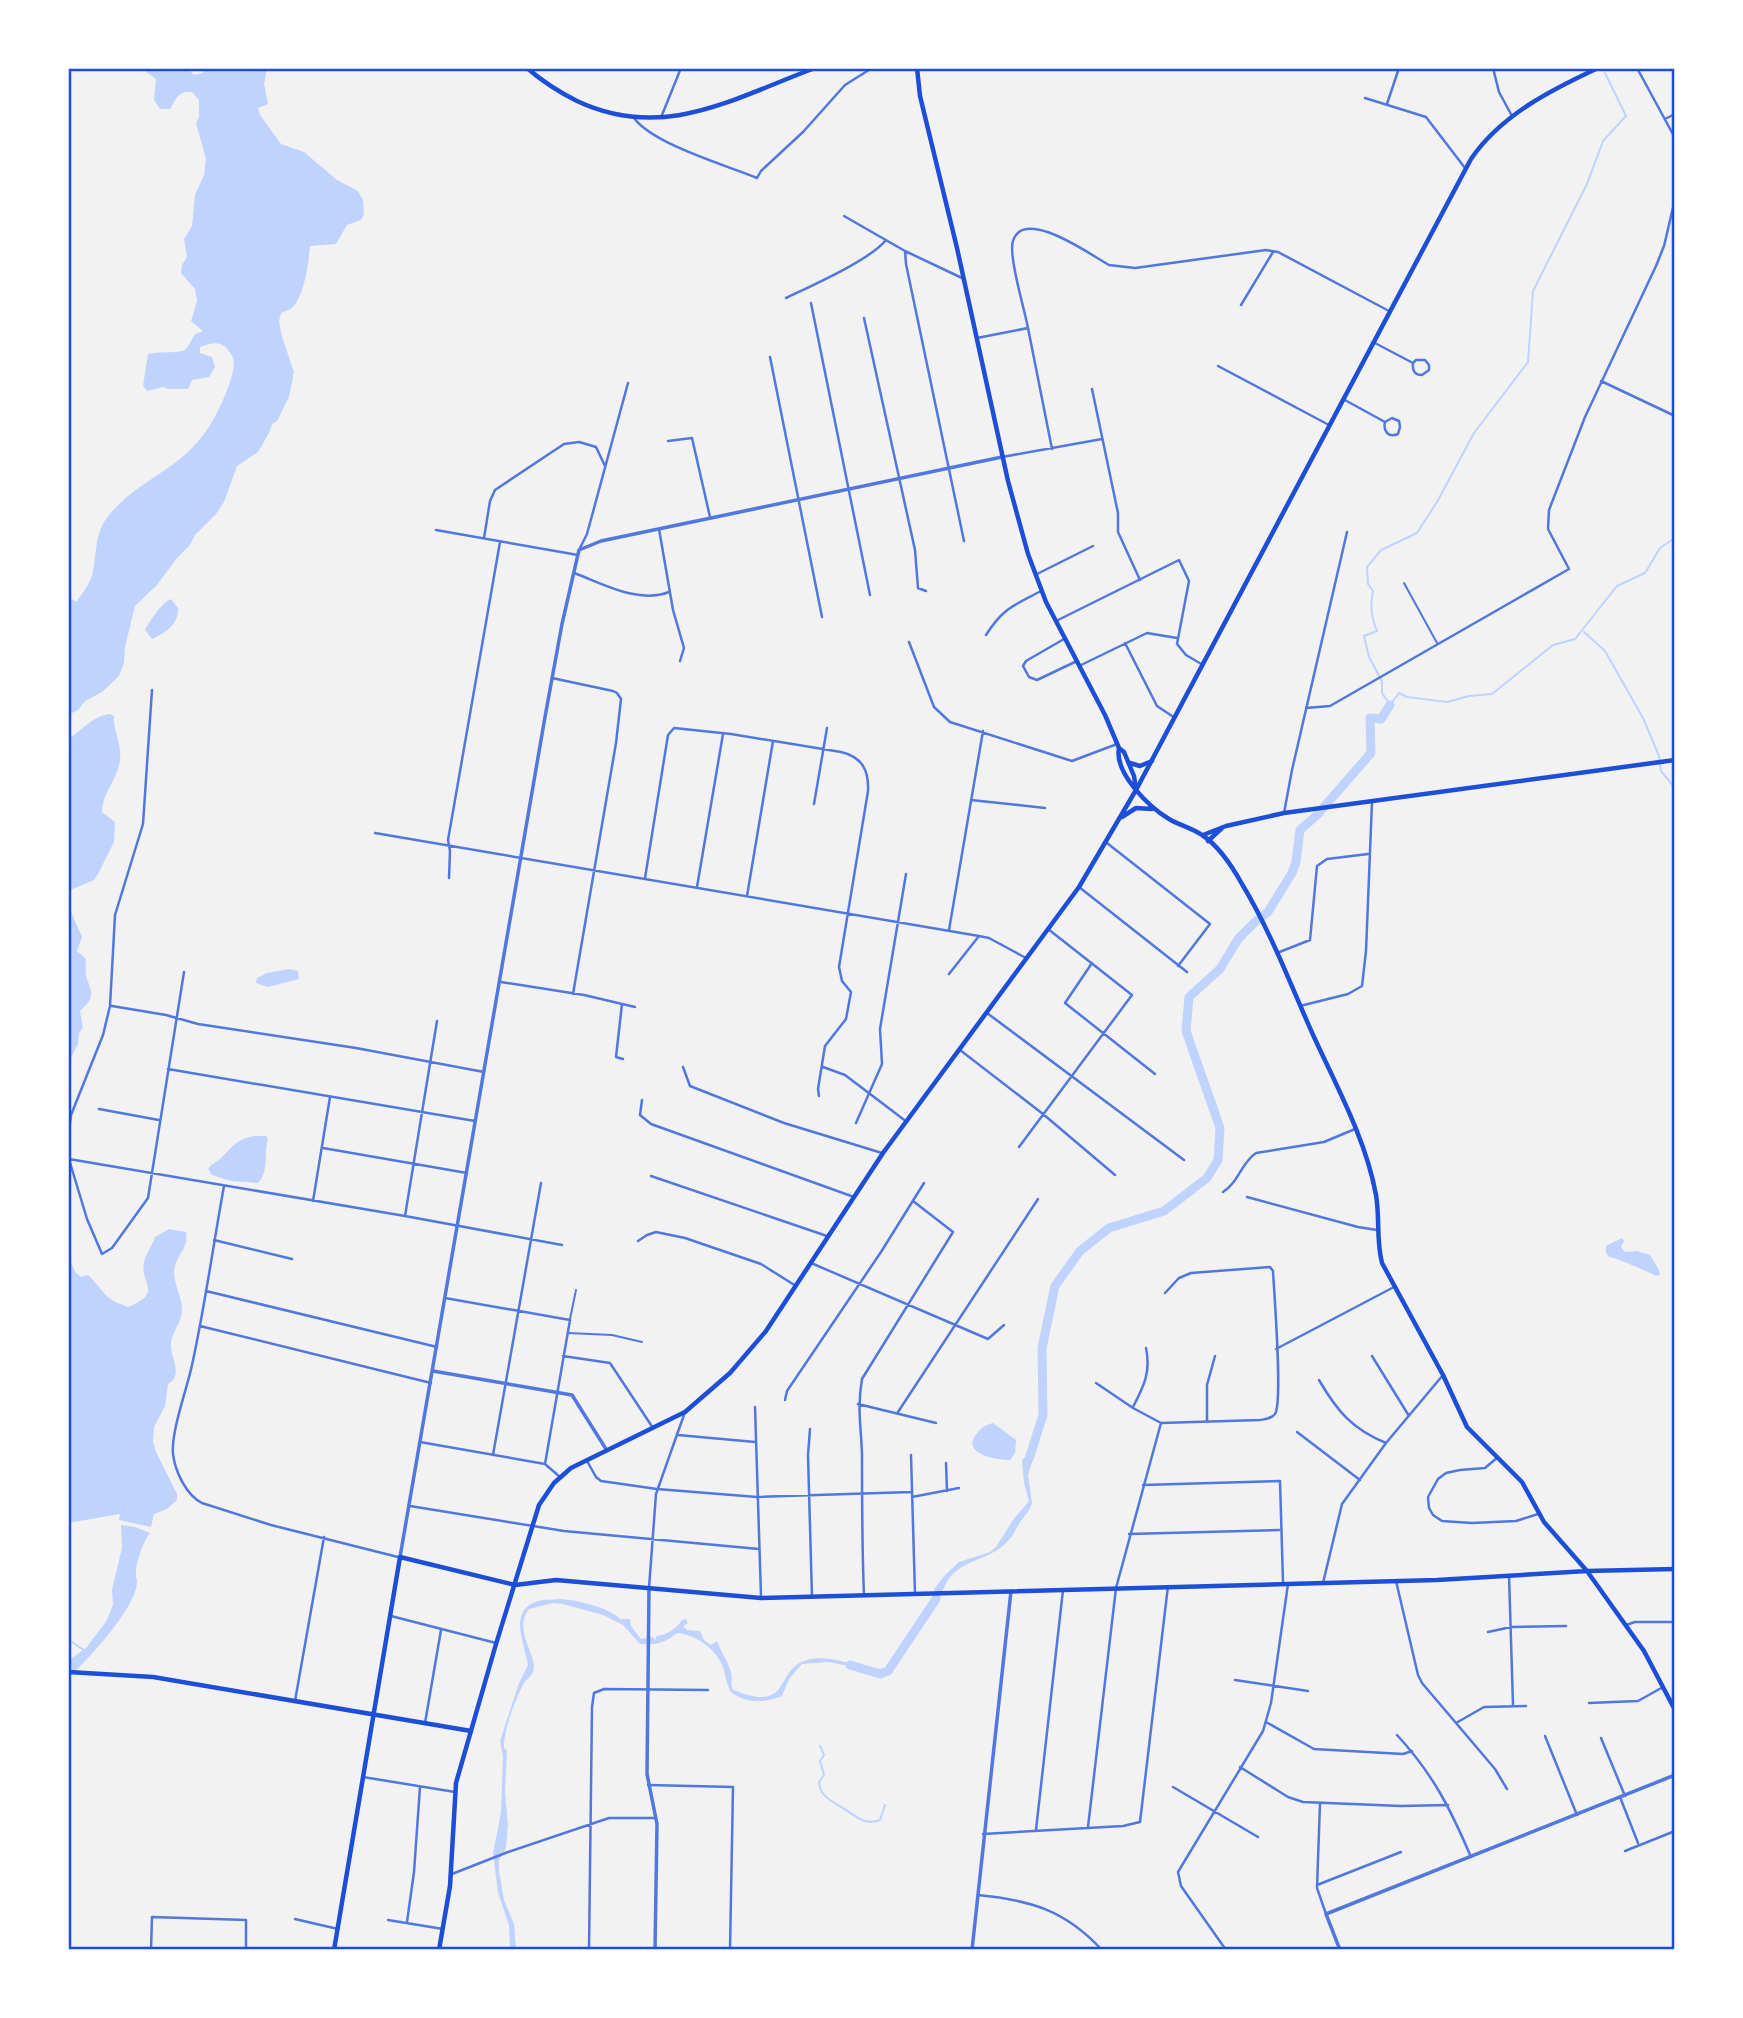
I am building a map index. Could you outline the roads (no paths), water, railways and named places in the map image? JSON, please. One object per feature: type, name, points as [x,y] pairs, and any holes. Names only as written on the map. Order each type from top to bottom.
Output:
[{"type":"main road","points":[[527,68],[541,80],[579,102],[634,118],[694,114],[815,68]]},
{"type":"main road","points":[[917,68],[920,96],[1002,457],[1035,575],[1118,746],[1124,752],[1134,776],[1136,790]]},
{"type":"main road","points":[[439,1950],[451,1874],[455,1792],[496,1643],[539,1505],[560,1477],[606,1449],[685,1412],[716,1387],[748,1354],[883,1153],[1079,887],[1107,843],[1476,151],[1512,116],[1558,87],[1598,68]]},
{"type":"main road","points":[[1118,746],[1118,755],[1127,779],[1136,790],[1155,810],[1203,835],[1228,862],[1259,914],[1355,1129],[1376,1195],[1382,1263],[1443,1375],[1467,1427],[1522,1482],[1538,1514],[1587,1571],[1626,1625],[1653,1666],[1675,1710]]},
{"type":"main road","points":[[1203,835],[1226,825],[1284,813],[1675,760]]},
{"type":"main road","points":[[1128,762],[1140,766],[1152,761]]},
{"type":"main road","points":[[1121,817],[1136,808],[1155,810]]},
{"type":"main road","points":[[1208,841],[1226,825]]},
{"type":"main road","points":[[334,1950],[400,1557],[515,1585],[556,1580],[761,1598],[1396,1581],[1675,1569]]},
{"type":"main road","points":[[68,1672],[153,1677],[471,1731]]},
{"type":"street","points":[[660,118],[681,68]]},
{"type":"street","points":[[634,118],[643,128],[661,139],[757,177],[803,132],[845,85],[872,68]]},
{"type":"street","points":[[1387,104],[1399,68]]},
{"type":"street","points":[[1493,68],[1499,92],[1512,116]]},
{"type":"street","points":[[1637,68],[1675,138]]},
{"type":"street","points":[[1366,98],[1426,117],[1465,168]]},
{"type":"street","points":[[1665,119],[1675,114]]},
{"type":"street","points":[[1306,708],[1329,706],[1569,569],[1553,542],[1547,520],[1585,417],[1664,246],[1675,198]]},
{"type":"street","points":[[844,216],[905,251],[963,278]]},
{"type":"street","points":[[1052,449],[1012,252],[1015,237],[1026,230],[1041,228],[1118,268],[1148,267],[1256,251],[1273,252],[1390,311]]},
{"type":"street","points":[[786,298],[875,251],[886,240]]},
{"type":"street","points":[[905,251],[964,541]]},
{"type":"street","points":[[1241,305],[1273,252]]},
{"type":"street","points":[[811,303],[870,595]]},
{"type":"street","points":[[864,318],[915,550],[919,589],[926,591]]},
{"type":"street","points":[[977,338],[1028,328]]},
{"type":"street","points":[[1373,342],[1413,363]]},
{"type":"street","points":[[770,357],[822,617]]},
{"type":"street","points":[[1416,360],[1425,360],[1429,370],[1425,374],[1417,375],[1413,371],[1413,363],[1416,360]]},
{"type":"street","points":[[1218,366],[1329,425]]},
{"type":"street","points":[[1601,382],[1675,416]]},
{"type":"street","points":[[224,1186],[200,1326],[174,1441],[173,1454],[187,1489],[193,1499],[202,1503],[271,1525],[400,1557],[552,678],[579,552],[587,534],[628,383]]},
{"type":"street","points":[[1092,389],[1119,518],[1117,530],[1140,579]]},
{"type":"street","points":[[1343,399],[1385,422]]},
{"type":"street","points":[[1392,418],[1399,421],[1398,434],[1386,432],[1385,422],[1392,418]]},
{"type":"street","points":[[668,442],[692,438],[710,518]]},
{"type":"street","points":[[436,530],[579,552],[601,541],[1002,457],[1103,439]]},
{"type":"street","points":[[484,538],[490,501],[495,490],[558,447],[575,442],[596,447],[606,466]]},
{"type":"street","points":[[659,529],[669,592],[684,648],[680,662]]},
{"type":"street","points":[[1284,813],[1347,532]]},
{"type":"street","points":[[449,878],[449,839],[457,785],[500,541]]},
{"type":"street","points":[[1035,575],[1093,546]]},
{"type":"street","points":[[1056,621],[1179,560],[1189,581],[1177,638],[1179,647],[1203,665]]},
{"type":"street","points":[[574,573],[637,596],[657,597],[669,592]]},
{"type":"street","points":[[986,635],[998,616],[1041,591]]},
{"type":"street","points":[[1065,638],[1026,661],[1023,666],[1031,679],[1037,680],[1152,633],[1177,638]]},
{"type":"street","points":[[909,642],[929,695],[938,712],[950,722],[1072,761],[1118,746]]},
{"type":"street","points":[[1125,643],[1157,706],[1175,718]]},
{"type":"street","points":[[552,678],[613,691],[621,699],[618,732],[573,993]]},
{"type":"street","points":[[68,1139],[75,1104],[103,1035],[110,1006],[115,915],[143,824],[152,690]]},
{"type":"street","points":[[645,878],[668,735],[674,728],[774,741],[847,754],[860,760],[866,772],[868,791],[839,975],[851,992],[846,1019],[825,1046],[819,1096]]},
{"type":"street","points":[[814,804],[827,728]]},
{"type":"street","points":[[949,930],[983,731]]},
{"type":"street","points":[[696,887],[723,734]]},
{"type":"street","points":[[747,896],[774,741]]},
{"type":"street","points":[[971,800],[1045,808]]},
{"type":"street","points":[[1300,1006],[1348,994],[1362,986],[1372,802]]},
{"type":"street","points":[[375,833],[949,930],[989,938],[1027,958]]},
{"type":"street","points":[[1107,843],[1210,924],[1178,965]]},
{"type":"street","points":[[1277,953],[1310,940],[1317,866],[1327,859],[1370,854]]},
{"type":"street","points":[[856,1123],[882,1064],[880,1029],[905,874]]},
{"type":"street","points":[[1079,887],[1187,972]]},
{"type":"street","points":[[1019,1147],[1132,995],[1048,929]]},
{"type":"street","points":[[949,974],[979,936]]},
{"type":"street","points":[[1092,963],[1065,1003],[1155,1074]]},
{"type":"street","points":[[184,972],[152,1174],[146,1202],[112,1248],[102,1254],[90,1227],[68,1158],[152,1174],[405,1216],[562,1245]]},
{"type":"street","points":[[500,982],[573,993],[635,1007]]},
{"type":"street","points":[[622,1004],[616,1057],[623,1059]]},
{"type":"street","points":[[110,1006],[177,1020],[484,1072]]},
{"type":"street","points":[[987,1013],[1184,1160]]},
{"type":"street","points":[[405,1216],[437,1021]]},
{"type":"street","points":[[960,1050],[1043,1114],[1115,1175]]},
{"type":"street","points":[[682,1067],[690,1086],[785,1123],[883,1153]]},
{"type":"street","points":[[822,1067],[845,1075],[907,1122]]},
{"type":"street","points":[[168,1069],[476,1121]]},
{"type":"street","points":[[313,1201],[330,1096]]},
{"type":"street","points":[[642,1100],[640,1115],[651,1124],[853,1197]]},
{"type":"street","points":[[99,1109],[159,1120]]},
{"type":"street","points":[[1223,1192],[1236,1181],[1249,1158],[1256,1153],[1324,1142],[1355,1129]]},
{"type":"street","points":[[323,1148],[467,1173]]},
{"type":"street","points":[[652,1176],[828,1237]]},
{"type":"street","points":[[493,1455],[541,1183]]},
{"type":"street","points":[[785,1400],[787,1391],[924,1183]]},
{"type":"street","points":[[1247,1197],[1377,1230]]},
{"type":"street","points":[[898,1412],[1038,1199]]},
{"type":"street","points":[[864,1595],[860,1494],[862,1454],[858,1404],[862,1378],[953,1232],[950,1227],[912,1201]]},
{"type":"street","points":[[638,1241],[656,1232],[685,1238],[761,1264],[796,1286]]},
{"type":"street","points":[[214,1240],[292,1259]]},
{"type":"street","points":[[811,1263],[988,1339],[1004,1325]]},
{"type":"street","points":[[1096,1383],[1161,1423],[1268,1419],[1275,1413],[1276,1349],[1273,1271],[1270,1267],[1191,1273],[1179,1278],[1165,1293]]},
{"type":"street","points":[[1276,1349],[1395,1286]]},
{"type":"street","points":[[205,1291],[437,1347]]},
{"type":"street","points":[[445,1298],[570,1320],[545,1464]]},
{"type":"street","points":[[200,1326],[431,1383]]},
{"type":"street","points":[[1133,1408],[1146,1384],[1149,1372],[1146,1348]]},
{"type":"street","points":[[563,1356],[610,1363],[653,1428]]},
{"type":"street","points":[[1207,1422],[1208,1385],[1215,1356]]},
{"type":"street","points":[[1372,1356],[1409,1416]]},
{"type":"street","points":[[433,1371],[572,1395],[606,1449]]},
{"type":"street","points":[[1323,1583],[1342,1504],[1386,1443],[1443,1375]]},
{"type":"street","points":[[1319,1380],[1330,1400],[1353,1426],[1386,1443]]},
{"type":"street","points":[[858,1404],[936,1423]]},
{"type":"street","points":[[755,1407],[761,1598]]},
{"type":"street","points":[[655,1950],[656,1818],[648,1785],[649,1588],[657,1489],[685,1412]]},
{"type":"street","points":[[1088,1827],[1116,1587],[1161,1423]]},
{"type":"street","points":[[810,1429],[808,1496],[812,1597]]},
{"type":"street","points":[[1297,1432],[1360,1480]]},
{"type":"street","points":[[678,1436],[756,1443]]},
{"type":"street","points":[[421,1442],[545,1464],[560,1477]]},
{"type":"street","points":[[911,1455],[915,1594]]},
{"type":"street","points":[[1498,1457],[1485,1468],[1460,1470],[1438,1479],[1428,1497],[1433,1515],[1442,1521],[1472,1523],[1516,1521],[1538,1514]]},
{"type":"street","points":[[587,1459],[601,1481],[657,1489],[757,1497],[911,1495],[947,1492],[960,1488]]},
{"type":"street","points":[[946,1463],[947,1492]]},
{"type":"street","points":[[1143,1485],[1280,1481],[1285,1584],[1266,1722],[1178,1871],[1181,1886],[1226,1950]]},
{"type":"street","points":[[410,1506],[531,1527],[760,1549]]},
{"type":"street","points":[[1129,1534],[1281,1530]]},
{"type":"street","points":[[295,1701],[324,1537]]},
{"type":"street","points":[[1509,1575],[1513,1706]]},
{"type":"street","points":[[1396,1581],[1422,1683],[1495,1769],[1507,1789]]},
{"type":"street","points":[[983,1834],[1123,1826],[1140,1822],[1168,1586]]},
{"type":"street","points":[[1036,1830],[1063,1589]]},
{"type":"street","points":[[972,1950],[1011,1591]]},
{"type":"street","points":[[391,1616],[496,1643]]},
{"type":"street","points":[[1626,1625],[1635,1622],[1675,1622]]},
{"type":"street","points":[[1488,1632],[1511,1627],[1566,1626]]},
{"type":"street","points":[[425,1723],[441,1629]]},
{"type":"street","points":[[1236,1680],[1308,1691]]},
{"type":"street","points":[[1589,1703],[1639,1701],[1663,1687]]},
{"type":"street","points":[[589,1950],[592,1696],[596,1691],[708,1690]]},
{"type":"street","points":[[1457,1723],[1484,1707],[1526,1706]]},
{"type":"street","points":[[1266,1722],[1314,1749],[1403,1754],[1412,1751]]},
{"type":"street","points":[[1397,1735],[1426,1767],[1448,1805],[1471,1857]]},
{"type":"street","points":[[1545,1736],[1577,1815]]},
{"type":"street","points":[[1601,1738],[1639,1844]]},
{"type":"street","points":[[1240,1768],[1298,1802],[1448,1805]]},
{"type":"street","points":[[1326,1914],[1675,1775]]},
{"type":"street","points":[[363,1776],[455,1792]]},
{"type":"street","points":[[648,1785],[733,1787],[730,1950]]},
{"type":"street","points":[[407,1922],[414,1871],[419,1787]]},
{"type":"street","points":[[1172,1787],[1258,1836]]},
{"type":"street","points":[[1320,1803],[1317,1885],[1340,1950]]},
{"type":"street","points":[[451,1874],[615,1817],[656,1818]]},
{"type":"street","points":[[1625,1851],[1675,1831]]},
{"type":"street","points":[[1317,1885],[1401,1852]]},
{"type":"street","points":[[977,1895],[1024,1901],[1048,1909],[1081,1930],[1102,1950]]},
{"type":"street","points":[[151,1950],[152,1917],[246,1920],[246,1950]]},
{"type":"street","points":[[295,1919],[338,1929]]},
{"type":"street","points":[[388,1920],[443,1929]]},
{"type":"lane","points":[[1404,583],[1437,644]]},
{"type":"lane","points":[[570,1320],[576,1290]]},
{"type":"lane","points":[[567,1333],[612,1335],[642,1342]]},
{"type":"water","points":[[141,68],[187,68],[194,75],[208,68],[267,68],[264,84],[268,104],[258,108],[260,115],[281,144],[304,152],[337,180],[358,191],[363,200],[364,214],[361,220],[347,225],[336,244],[310,246],[300,296],[292,308],[281,313],[279,321],[282,337],[294,372],[289,397],[277,421],[272,424],[258,452],[237,466],[224,502],[216,514],[195,535],[157,585],[135,606],[119,676],[102,692],[68,715],[68,600],[76,602],[89,582],[102,526],[122,501],[180,459],[197,443],[220,406],[229,385],[234,361],[222,344],[210,344],[200,347],[200,353],[212,357],[215,367],[209,377],[192,380],[188,389],[163,387],[147,391],[143,386],[148,354],[184,351],[195,334],[203,331],[191,321],[197,301],[195,289],[181,273],[187,257],[184,239],[192,226],[195,195],[204,175],[206,159],[196,123],[199,117],[199,100],[192,92],[183,93],[170,109],[160,109],[154,100],[156,79]]},
{"type":"water","points":[[171,599],[178,608],[176,619],[166,631],[152,639],[145,630],[160,608]]},
{"type":"water","points":[[110,714],[114,716],[120,760],[102,812],[115,822],[114,842],[94,880],[68,891],[68,739],[93,720]]},
{"type":"water","points":[[68,905],[82,937],[77,951],[86,959],[91,998],[80,1011],[83,1028],[68,1063]]},
{"type":"water","points":[[289,969],[298,971],[299,979],[268,987],[256,983],[257,978],[267,973]]},
{"type":"water","points":[[254,1136],[266,1136],[268,1139],[265,1168],[258,1183],[231,1181],[212,1175],[208,1169],[211,1165],[239,1142]]},
{"type":"water","points":[[169,1229],[186,1232],[187,1237],[174,1272],[182,1313],[171,1344],[175,1376],[168,1384],[165,1406],[154,1427],[153,1442],[177,1494],[177,1500],[167,1509],[154,1514],[151,1527],[119,1520],[120,1514],[68,1523],[68,1257],[76,1273],[81,1277],[88,1275],[109,1297],[128,1307],[139,1302],[148,1292],[145,1260],[155,1237]]},
{"type":"water","points":[[1622,1238],[1624,1241],[1621,1247],[1625,1252],[1637,1251],[1650,1255],[1660,1275],[1656,1276],[1609,1257],[1606,1246]]},
{"type":"water","points":[[993,1423],[1016,1440],[1015,1453],[1010,1460],[983,1455],[973,1447],[972,1442],[977,1433],[984,1426]]},
{"type":"water","points":[[1027,1450],[1036,1450],[1028,1475],[1032,1503],[1029,1511],[1011,1538],[1000,1548],[954,1573],[933,1610],[930,1606],[935,1588],[944,1576],[959,1562],[990,1552],[996,1547],[1029,1501],[1022,1460],[1027,1455]]},
{"type":"water","points":[[121,1525],[150,1533],[139,1558],[134,1594],[109,1634],[68,1678],[68,1661],[87,1647],[107,1620],[113,1605],[112,1590],[122,1548]]},
{"type":"water","points":[[560,1599],[592,1605],[620,1619],[630,1619],[631,1626],[641,1639],[653,1637],[655,1640],[657,1636],[671,1631],[686,1619],[688,1623],[683,1626],[687,1630],[700,1631],[704,1640],[711,1645],[717,1641],[732,1674],[733,1690],[754,1696],[765,1697],[775,1693],[794,1667],[801,1662],[827,1658],[860,1668],[828,1662],[802,1664],[789,1679],[782,1696],[762,1701],[749,1700],[731,1692],[719,1659],[710,1648],[691,1636],[677,1633],[660,1643],[640,1644],[623,1625],[603,1615],[553,1603],[529,1609],[523,1626],[533,1658],[533,1672],[524,1683],[517,1699],[504,1741],[507,1751],[505,1792],[508,1824],[506,1848],[499,1860],[499,1871],[504,1900],[514,1924],[516,1950],[510,1950],[509,1925],[498,1893],[493,1853],[501,1813],[503,1756],[500,1741],[519,1683],[528,1665],[520,1629],[523,1612],[538,1601]]},
{"type":"waterway","points":[[1605,73],[1626,116],[1603,141],[1587,184],[1533,291],[1528,362],[1474,433],[1417,533],[1381,550],[1367,567],[1368,584],[1373,591],[1372,616],[1377,631],[1364,636],[1369,657],[1382,681],[1382,693],[1390,705],[1399,693],[1407,697],[1447,702],[1492,694],[1553,645],[1575,639],[1617,586],[1645,573],[1660,548],[1675,538]]},
{"type":"waterway","points":[[1584,632],[1605,651],[1643,718],[1659,756],[1661,771],[1675,788]]},
{"type":"waterway","points":[[1029,1459],[1043,1415],[1042,1348],[1055,1286],[1080,1251],[1109,1228],[1164,1211],[1207,1178],[1218,1160],[1220,1128],[1186,1031],[1189,997],[1220,969],[1238,939],[1268,912],[1292,873],[1300,830],[1317,815],[1371,753],[1370,718],[1381,719],[1390,705]]},
{"type":"waterway","points":[[850,1665],[880,1674],[888,1671],[936,1599]]},
{"type":"waterway","points":[[72,1642],[85,1651]]},
{"type":"waterway","points":[[820,1746],[824,1755],[820,1761],[824,1775],[819,1782],[822,1792],[828,1798],[869,1822],[880,1820],[885,1805]]}]
